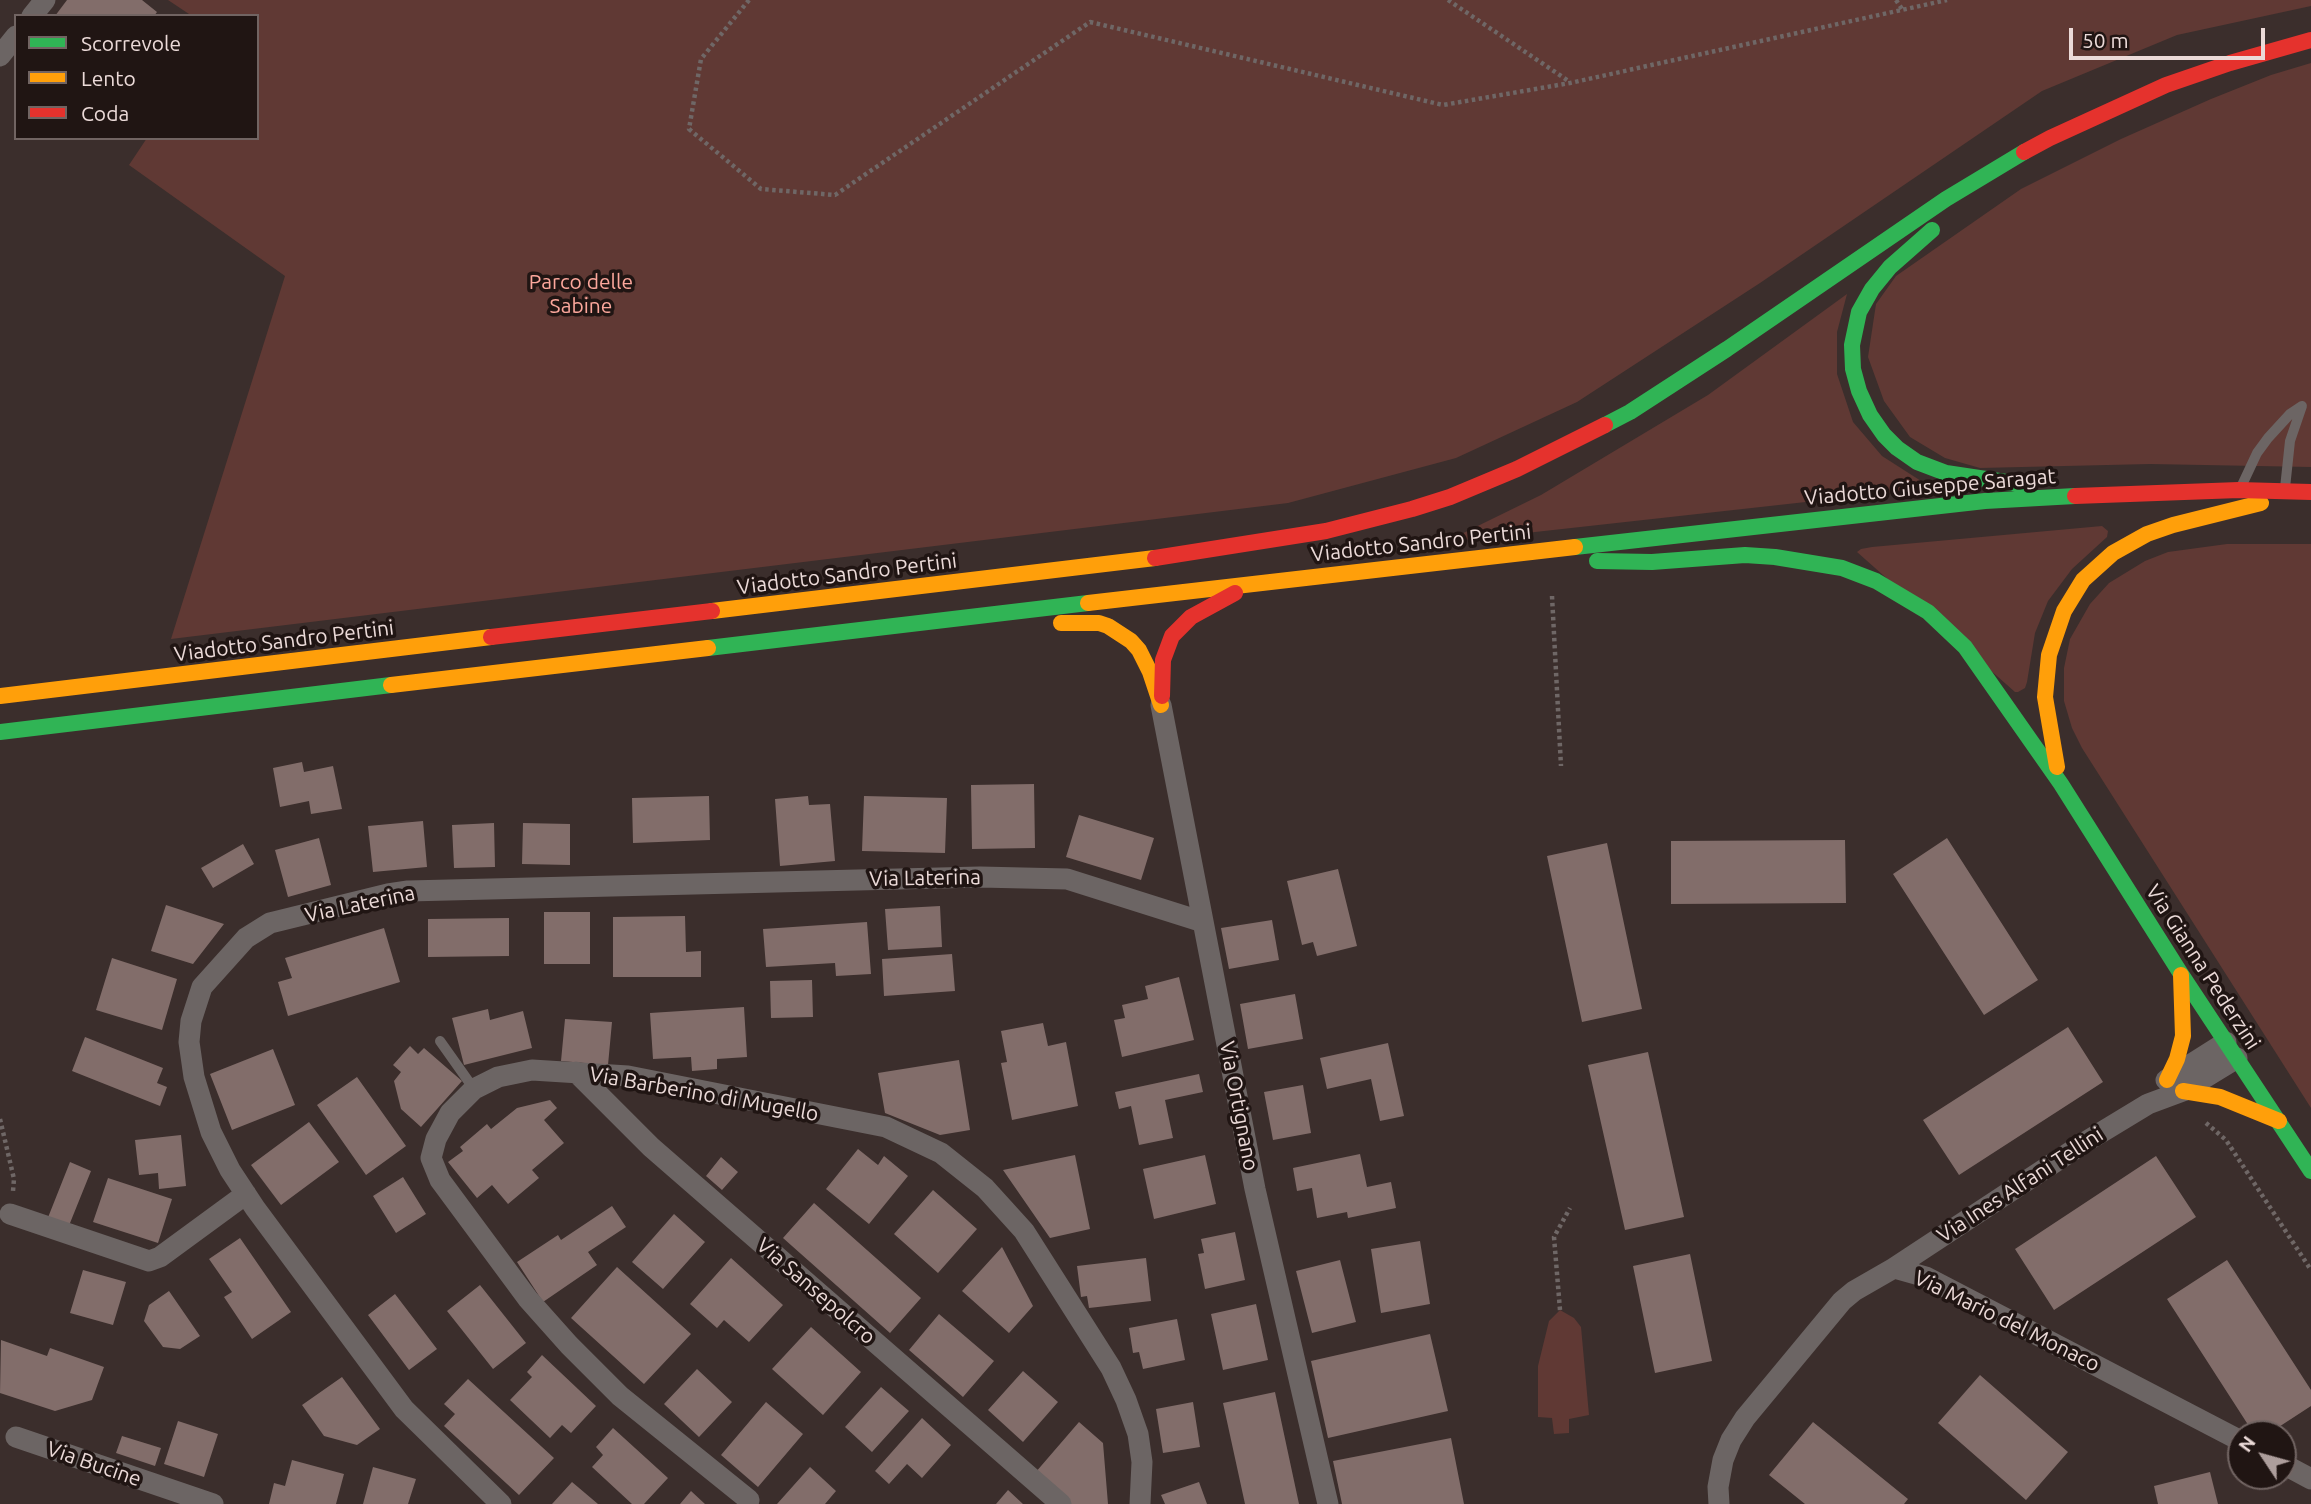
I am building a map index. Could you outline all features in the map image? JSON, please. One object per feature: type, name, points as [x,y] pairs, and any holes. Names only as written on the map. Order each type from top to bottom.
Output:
[{"type":"main road","points":[[1965,207],[2023,163],[2050,138],[2166,85],[2311,40]]},
{"type":"main road","name":"Viadotto Sandro Pertini","points":[[0,695],[1132,561],[1326,531],[1420,507],[1493,480],[1564,447],[1670,388],[1988,172],[2050,138]]},
{"type":"main road","points":[[1947,219],[1890,267],[1872,289],[1859,312],[1852,337],[1852,359],[1855,380],[1864,404],[1876,425],[1897,448],[1916,462],[1959,476],[1999,480],[2081,495]]},
{"type":"main road","name":"Viadotto Giuseppe Saragat","points":[[1554,549],[1945,505],[2081,495],[2239,490],[2309,492]]},
{"type":"main road","points":[[2061,784],[2047,715],[2046,676],[2059,622],[2083,580],[2113,554],[2154,531],[2309,492]]},
{"type":"main road","name":"Viadotto Sandro Pertini","points":[[0,732],[1554,549]]},
{"type":"main road","name":"Via Gianna Pederzini","points":[[1554,549],[1595,560],[1621,563],[1745,555],[1830,565],[1876,581],[1928,612],[1965,647],[2061,784],[2181,974],[2311,1171]]},
{"type":"main road","points":[[1161,705],[1163,660],[1172,636],[1191,617],[1255,583]]},
{"type":"main road","points":[[951,620],[996,624],[1090,622],[1108,626],[1130,640],[1139,650],[1161,705]]},
{"type":"main road","points":[[2181,974],[2183,1036],[2177,1059],[2175,1085],[2220,1097],[2279,1121]]},
{"type":"street","points":[[34,14],[45,0]]},
{"type":"street","points":[[0,56],[14,38]]},
{"type":"street","name":"Via Ortignano","points":[[1161,705],[1255,1189],[1328,1504]]},
{"type":"street","name":"Via Laterina","points":[[501,1504],[404,1409],[246,1194],[230,1170],[211,1132],[194,1077],[190,1029],[202,987],[246,939],[270,923],[408,891],[1020,876],[1067,879],[1203,922]]},
{"type":"street","name":"Via Ines Alfani Tellini","points":[[1894,1268],[2232,1050]]},
{"type":"street","name":"Via Barberino di Mugello","points":[[749,1500],[620,1395],[569,1345],[522,1291],[440,1180],[432,1158],[436,1139],[450,1113],[474,1089],[498,1077],[532,1070],[640,1078],[886,1127],[911,1137],[950,1160],[985,1188],[1024,1231],[1111,1368],[1138,1434],[1142,1462],[1140,1504]]},
{"type":"street","name":"Via Sansepolcro","points":[[576,1072],[650,1147],[1061,1504]]},
{"type":"street","points":[[10,1214],[149,1261],[160,1256],[246,1194]]},
{"type":"street","name":"Via Mario del Monaco","points":[[1718,1504],[1723,1460],[1731,1440],[1745,1418],[1842,1301],[1894,1268],[1926,1277],[2227,1434]]},
{"type":"street","name":"Via Bucine","points":[[16,1437],[213,1504]]},
{"type":"lane","points":[[2239,490],[2257,453],[2268,438],[2290,414],[2306,403]]},
{"type":"lane","points":[[2284,490],[2287,457],[2306,403]]},
{"type":"lane","points":[[440,1041],[474,1089]]},
{"type":"path","points":[[749,0],[701,59],[689,129],[761,189],[835,195],[1090,22],[1443,105],[1570,83],[1947,0]]},
{"type":"path","points":[[1448,0],[1570,83]]},
{"type":"path","points":[[1896,0],[1902,9]]},
{"type":"path","points":[[1552,596],[1561,766]]},
{"type":"path","points":[[2201,1118],[2226,1140],[2311,1270]]},
{"type":"path","points":[[0,1119],[14,1179],[10,1214]]},
{"type":"path","points":[[1560,1310],[1555,1237],[1570,1208]]},
{"type":"green space","name":"Parco delle Sabine","points":[[168,0],[2311,0],[2311,6],[2177,35],[2042,91],[1760,283],[1577,402],[1456,458],[1288,503],[171,639],[285,276],[129,165],[146,140],[259,140],[259,14],[189,14]]},
{"type":"green space","points":[[2311,63],[2311,467],[2150,464],[1980,468],[1945,458],[1910,437],[1884,401],[1868,357],[1876,304],[1896,276],[2021,189],[2121,139],[2211,99],[2271,75]]},
{"type":"green space","points":[[1847,294],[1837,332],[1837,374],[1853,422],[1882,456],[1932,488],[1445,542],[1541,495],[1708,395]]},
{"type":"green space","points":[[2102,526],[2108,531],[2107,537],[2072,569],[2048,601],[2035,633],[2027,682],[2025,688],[2018,692],[1857,552],[1872,547]]},
{"type":"green space","points":[[2227,544],[2311,544],[2311,1108],[2082,748],[2072,728],[2064,701],[2064,668],[2070,639],[2090,604],[2109,583],[2145,561],[2168,552]]},
{"type":"green space","points":[[1560,1310],[1574,1318],[1581,1327],[1589,1415],[1569,1419],[1569,1433],[1554,1434],[1552,1418],[1538,1417],[1538,1366],[1549,1321]]},
{"type":"building","points":[[67,0],[142,0],[157,12],[156,14],[56,14]]},
{"type":"building","points":[[302,762],[304,772],[333,766],[342,809],[311,814],[309,801],[280,807],[273,768]]},
{"type":"building","points":[[1034,784],[1035,848],[972,849],[971,785]]},
{"type":"building","points":[[709,796],[710,840],[633,843],[632,798]]},
{"type":"building","points":[[808,796],[809,805],[830,804],[835,861],[780,866],[775,799]]},
{"type":"building","points":[[864,796],[947,798],[945,853],[862,851]]},
{"type":"building","points":[[1079,815],[1154,838],[1141,880],[1066,857]]},
{"type":"building","points":[[423,821],[427,867],[373,872],[368,826]]},
{"type":"building","points":[[494,823],[495,867],[454,868],[452,825]]},
{"type":"building","points":[[523,823],[570,824],[570,865],[522,864]]},
{"type":"building","points":[[319,838],[331,885],[288,897],[275,850]]},
{"type":"building","points":[[1947,838],[2038,980],[1984,1015],[1893,874]]},
{"type":"building","points":[[1845,840],[1846,903],[1671,904],[1671,841]]},
{"type":"building","points":[[1607,843],[1642,1009],[1582,1022],[1547,856]]},
{"type":"building","points":[[243,844],[254,864],[213,888],[201,868]]},
{"type":"building","points":[[1338,869],[1357,946],[1317,956],[1313,942],[1302,945],[1287,881]]},
{"type":"building","points":[[166,905],[224,924],[193,964],[151,951]]},
{"type":"building","points":[[940,906],[942,947],[888,950],[885,909]]},
{"type":"building","points":[[544,912],[590,912],[590,964],[544,964]]},
{"type":"building","points":[[685,916],[686,952],[701,951],[701,977],[613,977],[613,917]]},
{"type":"building","points":[[509,918],[509,956],[428,957],[428,919]]},
{"type":"building","points":[[1272,920],[1279,960],[1229,969],[1221,928]]},
{"type":"building","points":[[867,922],[871,974],[836,976],[835,963],[766,967],[763,929]]},
{"type":"building","points":[[384,928],[400,982],[288,1016],[278,982],[292,978],[285,958]]},
{"type":"building","points":[[952,954],[955,991],[884,996],[882,959]]},
{"type":"building","points":[[112,958],[177,979],[162,1030],[96,1010]]},
{"type":"building","points":[[1179,977],[1194,1040],[1122,1057],[1114,1020],[1125,1018],[1122,1005],[1148,999],[1145,986]]},
{"type":"building","points":[[812,980],[813,1017],[771,1018],[770,981]]},
{"type":"building","points":[[1295,994],[1303,1039],[1248,1049],[1240,1004]]},
{"type":"building","points":[[744,1007],[747,1057],[717,1059],[717,1069],[692,1071],[691,1057],[653,1059],[650,1013]]},
{"type":"building","points":[[488,1009],[490,1020],[523,1011],[532,1048],[464,1065],[452,1018]]},
{"type":"building","points":[[565,1019],[612,1022],[608,1065],[561,1061]]},
{"type":"building","points":[[1043,1023],[1048,1046],[1066,1042],[1078,1106],[1012,1120],[1001,1063],[1007,1062],[1001,1031]]},
{"type":"building","points":[[2068,1027],[2103,1082],[1959,1175],[1923,1120]]},
{"type":"building","points":[[85,1037],[163,1068],[157,1083],[167,1087],[160,1106],[72,1071]]},
{"type":"building","points":[[1388,1043],[1404,1116],[1380,1121],[1371,1079],[1327,1089],[1320,1058]]},
{"type":"building","points":[[410,1046],[418,1054],[424,1048],[462,1081],[421,1127],[401,1109],[394,1081],[401,1072],[393,1065]]},
{"type":"building","points":[[273,1049],[295,1105],[232,1130],[210,1074]]},
{"type":"building","points":[[1648,1052],[1684,1217],[1625,1230],[1588,1065]]},
{"type":"building","points":[[959,1060],[970,1130],[940,1135],[885,1113],[878,1073]]},
{"type":"building","points":[[1199,1074],[1203,1092],[1165,1100],[1173,1138],[1139,1145],[1131,1106],[1119,1109],[1115,1092]]},
{"type":"building","points":[[357,1077],[406,1146],[366,1175],[317,1105]]},
{"type":"building","points":[[1303,1085],[1311,1133],[1273,1140],[1264,1092]]},
{"type":"building","points":[[550,1100],[557,1108],[544,1120],[564,1143],[532,1170],[539,1178],[508,1204],[492,1185],[477,1198],[448,1162],[463,1151],[460,1147],[487,1124],[491,1129],[517,1108]]},
{"type":"building","points":[[309,1122],[339,1162],[281,1205],[251,1165]]},
{"type":"building","points":[[181,1135],[186,1186],[159,1189],[158,1173],[139,1175],[135,1140]]},
{"type":"building","points":[[858,1149],[878,1165],[884,1156],[908,1176],[869,1224],[826,1189]]},
{"type":"building","points":[[1360,1154],[1367,1187],[1391,1182],[1396,1208],[1348,1218],[1347,1212],[1317,1218],[1312,1188],[1297,1191],[1293,1168]]},
{"type":"building","points":[[1075,1155],[1090,1229],[1050,1238],[1003,1170]]},
{"type":"building","points":[[1205,1155],[1216,1204],[1154,1219],[1143,1169]]},
{"type":"building","points":[[2156,1156],[2196,1217],[2054,1310],[2015,1249]]},
{"type":"building","points":[[721,1157],[738,1172],[722,1190],[706,1176]]},
{"type":"building","points":[[70,1162],[91,1171],[68,1228],[47,1220]]},
{"type":"building","points":[[403,1177],[426,1214],[396,1233],[373,1196]]},
{"type":"building","points":[[108,1178],[172,1199],[158,1243],[93,1222]]},
{"type":"building","points":[[933,1190],[977,1229],[938,1273],[894,1234]]},
{"type":"building","points":[[814,1203],[921,1298],[890,1333],[783,1238]]},
{"type":"building","points":[[612,1206],[626,1227],[588,1252],[597,1265],[543,1302],[517,1262],[558,1235],[561,1240]]},
{"type":"building","points":[[674,1214],[705,1242],[663,1289],[632,1262]]},
{"type":"building","points":[[1235,1232],[1245,1280],[1205,1289],[1198,1254],[1204,1253],[1201,1239]]},
{"type":"building","points":[[240,1238],[291,1312],[252,1339],[224,1297],[232,1292],[209,1259]]},
{"type":"building","points":[[1420,1241],[1430,1304],[1381,1313],[1371,1249]]},
{"type":"building","points":[[1002,1247],[1033,1306],[1009,1333],[962,1291]]},
{"type":"building","points":[[1690,1254],[1712,1361],[1655,1373],[1633,1266]]},
{"type":"building","points":[[731,1258],[783,1305],[749,1342],[724,1320],[717,1328],[690,1304]]},
{"type":"building","points":[[1146,1258],[1151,1301],[1089,1308],[1087,1296],[1081,1297],[1077,1266]]},
{"type":"building","points":[[1340,1260],[1356,1322],[1312,1333],[1296,1271]]},
{"type":"building","points":[[2227,1260],[2311,1390],[2311,1406],[2290,1420],[2245,1420],[2167,1299]]},
{"type":"building","points":[[617,1267],[691,1334],[644,1384],[571,1318]]},
{"type":"building","points":[[83,1270],[126,1282],[113,1325],[70,1313]]},
{"type":"building","points":[[480,1285],[526,1343],[493,1369],[447,1311]]},
{"type":"building","points":[[169,1291],[200,1336],[180,1349],[163,1347],[144,1321],[149,1305]]},
{"type":"building","points":[[395,1294],[437,1349],[409,1370],[368,1315]]},
{"type":"building","points":[[1256,1304],[1268,1360],[1223,1370],[1211,1314]]},
{"type":"building","points":[[939,1314],[994,1361],[963,1397],[909,1350]]},
{"type":"building","points":[[1177,1319],[1185,1360],[1143,1369],[1139,1352],[1133,1353],[1129,1328]]},
{"type":"building","points":[[811,1327],[861,1372],[823,1415],[772,1369]]},
{"type":"building","points":[[1430,1334],[1448,1411],[1328,1438],[1311,1361]]},
{"type":"building","points":[[1,1340],[47,1356],[50,1348],[104,1367],[92,1400],[55,1411],[0,1393]]},
{"type":"building","points":[[542,1355],[596,1406],[571,1433],[562,1425],[550,1438],[510,1400],[532,1377],[527,1372]]},
{"type":"building","points":[[697,1369],[732,1402],[699,1437],[664,1404]]},
{"type":"building","points":[[1023,1371],[1058,1402],[1023,1442],[988,1410]]},
{"type":"building","points":[[1980,1375],[2068,1452],[2026,1500],[1938,1423]]},
{"type":"building","points":[[342,1377],[380,1429],[357,1445],[324,1436],[302,1405]]},
{"type":"building","points":[[468,1379],[554,1458],[519,1495],[444,1426],[455,1414],[444,1404]]},
{"type":"building","points":[[881,1387],[909,1411],[872,1452],[845,1427]]},
{"type":"building","points":[[1275,1392],[1299,1504],[1245,1504],[1223,1403]]},
{"type":"building","points":[[766,1402],[803,1434],[758,1487],[721,1455]]},
{"type":"building","points":[[1193,1402],[1200,1447],[1163,1453],[1156,1409]]},
{"type":"building","points":[[922,1418],[951,1445],[922,1478],[907,1464],[889,1484],[875,1471]]},
{"type":"building","points":[[178,1421],[218,1434],[204,1477],[164,1464]]},
{"type":"building","points":[[1079,1422],[1103,1443],[1108,1504],[1070,1504],[1035,1473]]},
{"type":"building","points":[[1813,1422],[1908,1499],[1904,1504],[1805,1504],[1769,1475]]},
{"type":"building","points":[[613,1428],[668,1478],[644,1504],[632,1504],[592,1467],[603,1455],[596,1447]]},
{"type":"building","points":[[122,1436],[161,1448],[155,1466],[116,1453]]},
{"type":"building","points":[[1451,1438],[1464,1504],[1342,1504],[1333,1461]]},
{"type":"building","points":[[292,1460],[344,1474],[336,1504],[269,1504],[274,1483],[285,1486]]},
{"type":"building","points":[[373,1467],[416,1479],[408,1504],[363,1504]]},
{"type":"building","points":[[810,1467],[836,1491],[825,1504],[777,1504]]},
{"type":"building","points":[[2210,1472],[2218,1504],[2158,1504],[2154,1486]]},
{"type":"building","points":[[572,1482],[598,1504],[552,1504]]},
{"type":"building","points":[[1199,1482],[1207,1504],[1165,1504],[1161,1495]]},
{"type":"building","points":[[1008,1490],[1023,1504],[996,1504]]},
{"type":"building","points":[[691,1491],[705,1504],[680,1504]]},
{"type":"traffic: fast","points":[[1605,425],[1630,412],[1727,349],[1946,199],[2024,152]]},
{"type":"traffic: fast","points":[[1932,230],[1890,267],[1872,289],[1859,312],[1852,345],[1853,369],[1859,391],[1870,415],[1884,435],[1917,462],[1946,473],[2026,485]]},
{"type":"traffic: fast","points":[[1575,547],[1985,501],[2075,496]]},
{"type":"traffic: fast","points":[[1597,561],[1652,562],[1745,555],[1775,557],[1842,568],[1876,581],[1928,612],[1965,647],[2061,784]]},
{"type":"traffic: fast","points":[[708,648],[1088,603]]},
{"type":"traffic: fast","points":[[0,732],[391,685]]},
{"type":"traffic: fast","points":[[2061,784],[2181,974],[2311,1171]]},
{"type":"traffic: slow","points":[[2057,767],[2045,697],[2049,655],[2064,611],[2083,580],[2113,553],[2147,534],[2261,503]]},
{"type":"traffic: slow","points":[[1088,603],[1575,547]]},
{"type":"traffic: slow","points":[[712,611],[1155,558]]},
{"type":"traffic: slow","points":[[1061,623],[1099,623],[1131,641],[1139,650],[1150,672],[1161,705]]},
{"type":"traffic: slow","points":[[0,696],[491,637]]},
{"type":"traffic: slow","points":[[391,685],[708,648]]},
{"type":"traffic: slow","points":[[2167,1080],[2177,1059],[2183,1036],[2181,975]]},
{"type":"traffic: slow","points":[[2183,1091],[2220,1097],[2279,1121]]},
{"type":"traffic: jam","points":[[2024,152],[2166,85],[2311,40]]},
{"type":"traffic: jam","points":[[1155,558],[1326,531],[1412,509],[1450,497],[1517,469],[1605,425]]},
{"type":"traffic: jam","points":[[2075,496],[2239,490],[2311,492]]},
{"type":"traffic: jam","points":[[1162,696],[1163,660],[1172,636],[1191,617],[1235,593]]},
{"type":"traffic: jam","points":[[491,637],[712,611]]}]
